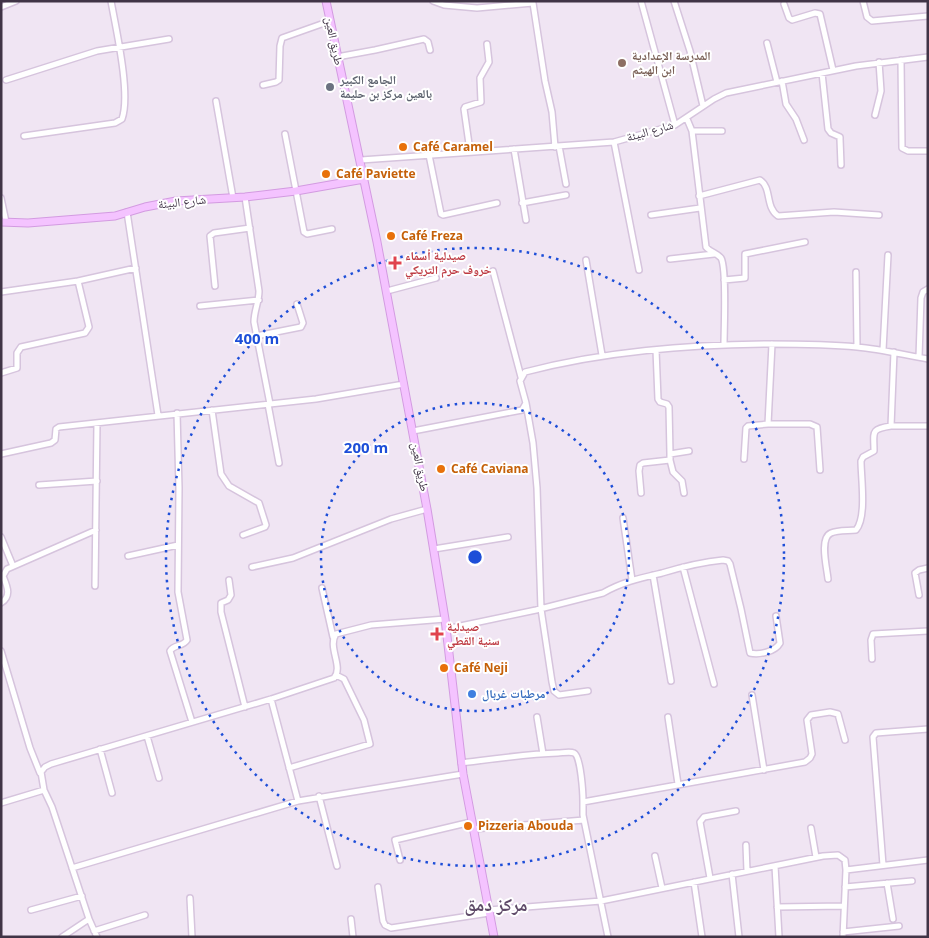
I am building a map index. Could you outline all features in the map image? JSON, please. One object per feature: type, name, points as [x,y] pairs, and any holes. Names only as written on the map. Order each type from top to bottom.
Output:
[{"type":"main road","name":"طريق العين","points":[[326,1],[361,160],[427,508],[445,618],[462,774],[494,937]]},
{"type":"main road","name":"شارع البيئة","points":[[4,222],[48,222],[115,216],[176,201],[246,197],[296,191],[364,179]]},
{"type":"street","points":[[1,6],[16,1]]},
{"type":"street","points":[[24,136],[115,123],[122,119],[124,92],[119,46],[111,1]]},
{"type":"street","points":[[433,1],[444,5],[477,8],[533,3],[557,147],[566,184]]},
{"type":"street","points":[[641,1],[675,125]]},
{"type":"street","points":[[674,1],[690,51],[703,106]]},
{"type":"street","points":[[863,1],[867,17],[872,21],[927,16],[928,24]]},
{"type":"street","points":[[784,4],[789,18],[792,20],[815,13],[820,14],[833,70]]},
{"type":"street","points":[[263,85],[279,80],[282,38],[330,22]]},
{"type":"street","points":[[6,80],[68,59],[119,46],[169,39]]},
{"type":"street","points":[[337,57],[424,39],[428,42],[430,50]]},
{"type":"street","points":[[767,43],[786,104],[796,119],[804,140]]},
{"type":"street","points":[[470,151],[464,109],[481,102],[480,78],[489,62],[487,44]]},
{"type":"street","name":"شارع البيئة","points":[[361,160],[614,142],[675,125],[703,106],[726,94],[833,70],[879,62],[928,57]]},
{"type":"street","points":[[901,60],[902,148],[908,151],[928,151]]},
{"type":"street","points":[[875,115],[881,91],[879,62]]},
{"type":"street","points":[[822,73],[828,129],[829,132],[840,139],[841,165]]},
{"type":"street","points":[[216,101],[233,198]]},
{"type":"street","points":[[686,119],[692,131],[706,247],[709,252],[722,260],[724,280],[724,344]]},
{"type":"street","points":[[692,131],[722,131]]},
{"type":"street","points":[[285,134],[304,232],[314,234],[332,229]]},
{"type":"street","points":[[614,142],[639,270]]},
{"type":"street","points":[[514,149],[526,220]]},
{"type":"street","points":[[429,155],[441,214],[451,214],[497,203]]},
{"type":"street","points":[[699,196],[760,180],[765,184],[771,210],[778,216],[834,212],[879,215]]},
{"type":"street","points":[[522,203],[566,195]]},
{"type":"street","points":[[246,197],[259,291],[259,300],[254,312],[256,336],[279,463]]},
{"type":"street","points":[[1,198],[4,222]]},
{"type":"street","points":[[651,216],[700,208]]},
{"type":"street","points":[[127,212],[158,415]]},
{"type":"street","points":[[215,286],[210,236],[214,233],[250,228]]},
{"type":"street","points":[[724,280],[745,278],[745,254],[806,242]]},
{"type":"street","points":[[670,259],[715,254]]},
{"type":"street","points":[[883,350],[888,254]]},
{"type":"street","points":[[586,260],[602,355]]},
{"type":"street","points":[[1,292],[78,281],[136,268]]},
{"type":"street","points":[[493,270],[521,376],[520,381],[533,443],[537,488],[541,609],[554,691],[560,695],[588,692]]},
{"type":"street","points":[[856,272],[856,347]]},
{"type":"street","points":[[387,291],[436,278]]},
{"type":"street","points":[[1,373],[17,368],[17,353],[22,347],[85,333],[88,330],[89,327],[78,281]]},
{"type":"street","points":[[919,357],[921,298],[923,292],[928,289]]},
{"type":"street","points":[[200,306],[259,300]]},
{"type":"street","points":[[256,336],[302,327],[303,323],[297,304]]},
{"type":"street","points":[[521,376],[525,372],[602,355],[724,344],[811,343],[883,350],[928,359]]},
{"type":"street","points":[[768,424],[772,344]]},
{"type":"street","points":[[656,350],[658,399],[669,407],[672,472],[682,481],[684,493]]},
{"type":"street","points":[[891,426],[894,352]]},
{"type":"street","points":[[1,454],[52,443],[55,440],[56,429],[59,427],[316,399],[404,384]]},
{"type":"street","points":[[413,431],[522,410],[526,403]]},
{"type":"street","points":[[212,410],[223,479],[229,486],[259,503],[264,513],[265,527],[243,535]]},
{"type":"street","points":[[177,413],[178,592],[187,640],[183,644],[172,648],[170,654],[192,722]]},
{"type":"street","points":[[95,586],[97,423]]},
{"type":"street","points":[[744,460],[746,428],[748,426],[768,424],[814,425],[818,431],[820,470]]},
{"type":"street","points":[[828,579],[824,546],[826,538],[830,533],[856,530],[860,525],[862,516],[860,461],[863,457],[874,451],[874,434],[876,430],[891,426],[928,426]]},
{"type":"street","points":[[641,493],[640,465],[689,451]]},
{"type":"street","points":[[39,485],[97,481]]},
{"type":"street","points":[[252,568],[294,558],[391,519],[427,508]]},
{"type":"street","points":[[623,518],[632,580]]},
{"type":"street","points":[[1,603],[7,599],[8,595],[3,573],[7,569],[96,530]]},
{"type":"street","points":[[1,537],[13,566]]},
{"type":"street","points":[[434,549],[508,537]]},
{"type":"street","points":[[128,556],[178,545]]},
{"type":"street","points":[[446,629],[541,609],[603,593],[632,580],[720,560],[729,562],[751,654],[775,650],[778,647],[780,643],[776,616]]},
{"type":"street","points":[[683,567],[714,684]]},
{"type":"street","points":[[919,595],[915,573],[928,568]]},
{"type":"street","points":[[653,575],[671,681]]},
{"type":"street","points":[[229,580],[232,595],[228,600],[221,603],[221,612],[245,707]]},
{"type":"street","points":[[322,588],[333,637],[336,675]]},
{"type":"street","points":[[333,637],[336,634],[371,625],[445,618]]},
{"type":"street","points":[[872,659],[871,640],[873,634],[928,631]]},
{"type":"street","points":[[1,651],[44,790],[52,807],[89,919],[96,934],[145,915]]},
{"type":"street","points":[[40,773],[51,764],[271,699],[327,681],[336,675]]},
{"type":"street","points":[[289,768],[370,744],[364,720],[344,680],[336,675]]},
{"type":"street","points":[[752,695],[764,770]]},
{"type":"street","points":[[271,699],[298,801]]},
{"type":"street","points":[[583,802],[805,762],[812,754],[807,720],[812,715],[830,712],[838,714],[844,740]]},
{"type":"street","points":[[537,717],[543,754]]},
{"type":"street","points":[[668,717],[678,784]]},
{"type":"street","points":[[883,866],[873,737],[876,733],[928,729]]},
{"type":"street","points":[[146,736],[159,778]]},
{"type":"street","points":[[100,749],[112,793]]},
{"type":"street","points":[[461,763],[543,754],[575,754],[583,792],[584,820],[608,937]]},
{"type":"street","points":[[72,868],[298,801],[462,774]]},
{"type":"street","points":[[1,803],[44,790]]},
{"type":"street","points":[[320,796],[337,866]]},
{"type":"street","points":[[710,878],[700,822],[704,817],[736,811]]},
{"type":"street","points":[[400,860],[395,840],[472,826],[584,820]]},
{"type":"street","points":[[811,828],[816,857]]},
{"type":"street","points":[[746,845],[747,871]]},
{"type":"street","points":[[378,887],[383,921],[385,925],[391,928],[489,911],[601,901],[816,857],[838,855],[845,860],[846,870],[843,934],[899,926]]},
{"type":"street","points":[[655,856],[662,888]]},
{"type":"street","points":[[846,870],[928,860]]},
{"type":"street","points":[[775,866],[779,937]]},
{"type":"street","points":[[732,874],[739,937]]},
{"type":"street","points":[[845,887],[912,881]]},
{"type":"street","points":[[694,882],[702,937]]},
{"type":"street","points":[[887,883],[893,919]]},
{"type":"street","points":[[31,910],[82,896]]},
{"type":"street","points":[[190,898],[192,937]]},
{"type":"street","points":[[777,907],[844,906]]},
{"type":"street","points":[[62,937],[89,919]]},
{"type":"street","points":[[351,919],[353,937]]},
{"type":"place","name":"المدرسة الإعدادية ابن الهيثم","points":[[622,63]]},
{"type":"place","name":"الجامع الكبير بالعين مركز بن حليمة","points":[[330,87]]},
{"type":"place","name":"Café Caramel","points":[[403,147]]},
{"type":"place","name":"Café Paviette","points":[[326,174]]},
{"type":"place","name":"Café Freza","points":[[391,236]]},
{"type":"place","name":"صيدلية أسماء خروف حرم التريكي","points":[[395,263]]},
{"type":"place","name":"Café Caviana","points":[[441,469]]},
{"type":"place","name":"صيدلية سنية القطي","points":[[437,634]]},
{"type":"place","name":"Café Neji","points":[[444,668]]},
{"type":"place","name":"مرطبات غربال","points":[[472,694]]},
{"type":"place","name":"Pizzeria Abouda","points":[[468,826]]},
{"type":"district","name":"مركز دمق","points":[[496,905]]}]
